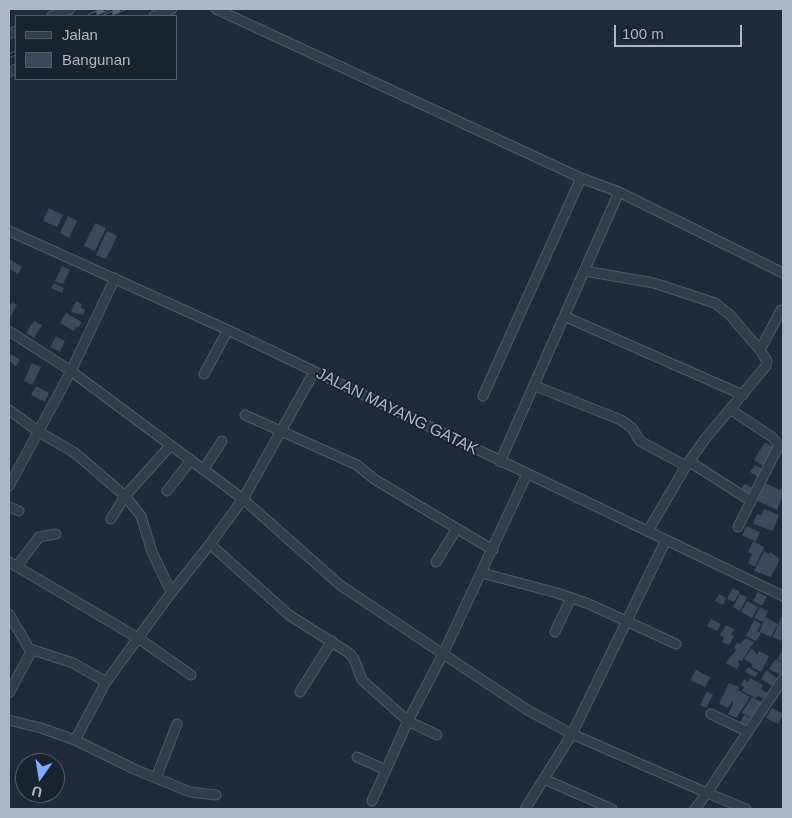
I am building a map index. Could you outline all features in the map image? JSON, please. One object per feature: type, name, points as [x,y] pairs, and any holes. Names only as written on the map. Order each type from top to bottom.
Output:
[{"type":"street","points":[[55,15],[70,9]]},
{"type":"street","points":[[157,15],[172,9]]},
{"type":"street","points":[[216,9],[581,178],[619,192],[783,273]]},
{"type":"street","points":[[483,396],[581,178]]},
{"type":"street","points":[[500,462],[566,317],[619,192]]},
{"type":"street","name":"JALAN MAYANG GATAK","points":[[9,231],[228,330],[783,596]]},
{"type":"street","points":[[585,271],[654,283],[715,303],[729,314],[760,350],[766,360],[766,365],[688,464],[648,531]]},
{"type":"street","points":[[9,486],[71,371],[115,278]]},
{"type":"street","points":[[760,350],[780,310]]},
{"type":"street","points":[[566,317],[743,394]]},
{"type":"street","points":[[204,374],[228,330]]},
{"type":"street","points":[[9,331],[71,371],[170,446],[204,469],[243,499],[340,585],[529,711],[572,734],[746,809]]},
{"type":"street","points":[[75,740],[106,682],[169,595],[243,499],[314,372]]},
{"type":"street","points":[[535,386],[624,422],[632,428],[640,441],[688,464],[751,501]]},
{"type":"street","points":[[9,410],[39,432],[71,450],[125,496],[141,516],[152,552],[169,595]]},
{"type":"street","points":[[731,410],[772,437],[779,445],[738,527]]},
{"type":"street","points":[[244,415],[282,430],[356,465],[374,479],[456,530],[493,550]]},
{"type":"street","points":[[204,469],[222,441]]},
{"type":"street","points":[[111,518],[125,496],[170,446]]},
{"type":"street","points":[[167,491],[190,460]]},
{"type":"street","points":[[372,801],[408,721],[443,654],[493,550],[527,474]]},
{"type":"street","points":[[9,506],[19,511]]},
{"type":"street","points":[[436,562],[456,530]]},
{"type":"street","points":[[56,534],[39,537],[13,564],[138,638],[191,675]]},
{"type":"street","points":[[525,809],[572,734],[666,540]]},
{"type":"street","points":[[210,544],[289,615],[352,656],[362,680],[408,721],[436,736]]},
{"type":"street","points":[[482,573],[571,598],[676,644]]},
{"type":"street","points":[[555,632],[571,598]]},
{"type":"street","points":[[9,614],[30,649],[30,655],[9,693]]},
{"type":"street","points":[[300,692],[332,642]]},
{"type":"street","points":[[30,649],[73,664],[106,682]]},
{"type":"street","points":[[695,809],[748,732],[779,693],[783,679]]},
{"type":"street","points":[[711,714],[748,732]]},
{"type":"street","points":[[9,720],[41,728],[75,740],[190,792],[216,795]]},
{"type":"street","points":[[156,778],[177,724]]},
{"type":"street","points":[[357,757],[386,770]]},
{"type":"street","points":[[544,779],[612,809]]},
{"type":"building","points":[[49,208],[63,215],[57,227],[43,221]]},
{"type":"building","points":[[68,216],[77,221],[69,238],[60,233]]},
{"type":"building","points":[[95,223],[106,228],[95,251],[84,246]]},
{"type":"building","points":[[107,231],[117,236],[106,259],[96,255]]},
{"type":"building","points":[[9,259],[22,267],[18,274],[9,268]]},
{"type":"building","points":[[62,266],[70,270],[63,284],[55,281]]},
{"type":"building","points":[[54,283],[64,288],[62,293],[51,288]]},
{"type":"building","points":[[76,301],[82,304],[81,308],[85,310],[83,315],[71,312]]},
{"type":"building","points":[[12,302],[17,305],[9,320],[9,308]]},
{"type":"building","points":[[66,313],[82,322],[74,331],[60,323]]},
{"type":"building","points":[[34,321],[42,325],[34,338],[26,333]]},
{"type":"building","points":[[56,336],[65,341],[60,352],[50,347]]},
{"type":"building","points":[[9,353],[20,360],[16,366],[9,361]]},
{"type":"building","points":[[32,363],[41,367],[32,385],[24,381]]},
{"type":"building","points":[[36,386],[49,393],[45,402],[31,395]]},
{"type":"building","points":[[765,442],[773,447],[763,466],[754,460]]},
{"type":"building","points":[[755,465],[765,470],[760,478],[750,472]]},
{"type":"building","points":[[763,482],[780,490],[781,488],[783,489],[783,495],[777,510],[755,500]]},
{"type":"building","points":[[744,484],[755,488],[750,497],[739,493]]},
{"type":"building","points":[[764,509],[779,515],[773,531],[753,524],[757,514],[761,516]]},
{"type":"building","points":[[746,526],[760,532],[756,541],[742,536]]},
{"type":"building","points":[[753,541],[764,547],[755,567],[748,563],[752,554],[748,552]]},
{"type":"building","points":[[764,551],[769,554],[770,552],[780,559],[771,577],[754,571]]},
{"type":"building","points":[[733,588],[740,592],[734,602],[727,599]]},
{"type":"building","points":[[758,592],[767,597],[762,606],[753,601]]},
{"type":"building","points":[[719,594],[726,598],[723,605],[715,601]]},
{"type":"building","points":[[740,594],[747,597],[740,611],[733,607]]},
{"type":"building","points":[[747,601],[758,607],[752,618],[741,612]]},
{"type":"building","points":[[760,607],[768,611],[765,617],[778,624],[771,637],[760,632],[763,622],[754,618]]},
{"type":"building","points":[[783,613],[783,636],[781,641],[773,637]]},
{"type":"building","points":[[711,619],[721,624],[717,631],[707,626]]},
{"type":"building","points":[[754,620],[761,624],[757,631],[761,633],[756,641],[746,636]]},
{"type":"building","points":[[726,625],[734,629],[731,635],[734,636],[729,645],[722,642],[724,638],[720,635]]},
{"type":"building","points":[[746,638],[754,642],[742,661],[739,660],[738,663],[740,664],[737,669],[726,663],[736,650],[734,648],[737,642],[740,644]]},
{"type":"building","points":[[752,648],[757,655],[759,651],[769,656],[761,672],[751,667],[753,664],[744,659]]},
{"type":"building","points":[[783,649],[783,663],[777,659]]},
{"type":"building","points":[[776,659],[783,664],[781,668],[783,670],[782,676],[769,669]]},
{"type":"building","points":[[748,667],[758,673],[755,677],[745,672]]},
{"type":"building","points":[[696,670],[710,677],[705,687],[690,680]]},
{"type":"building","points":[[767,670],[780,681],[775,688],[761,679]]},
{"type":"building","points":[[750,678],[763,685],[761,689],[767,693],[764,699],[758,696],[756,698],[742,691],[744,687],[741,685],[744,679],[748,682]]},
{"type":"building","points":[[729,683],[739,687],[735,695],[738,690],[750,697],[736,718],[728,714],[734,702],[732,701],[728,708],[719,704]]},
{"type":"building","points":[[707,691],[713,695],[706,708],[700,705]]},
{"type":"building","points":[[752,697],[764,703],[754,719],[742,713]]},
{"type":"building","points":[[772,708],[783,714],[778,724],[766,718]]},
{"type":"building","points":[[744,715],[750,718],[744,729],[738,726]]},
{"type":"railway","points":[[92,15],[107,9]]},
{"type":"railway","points":[[108,15],[123,9]]},
{"type":"railway","points":[[9,56],[15,53]]}]
